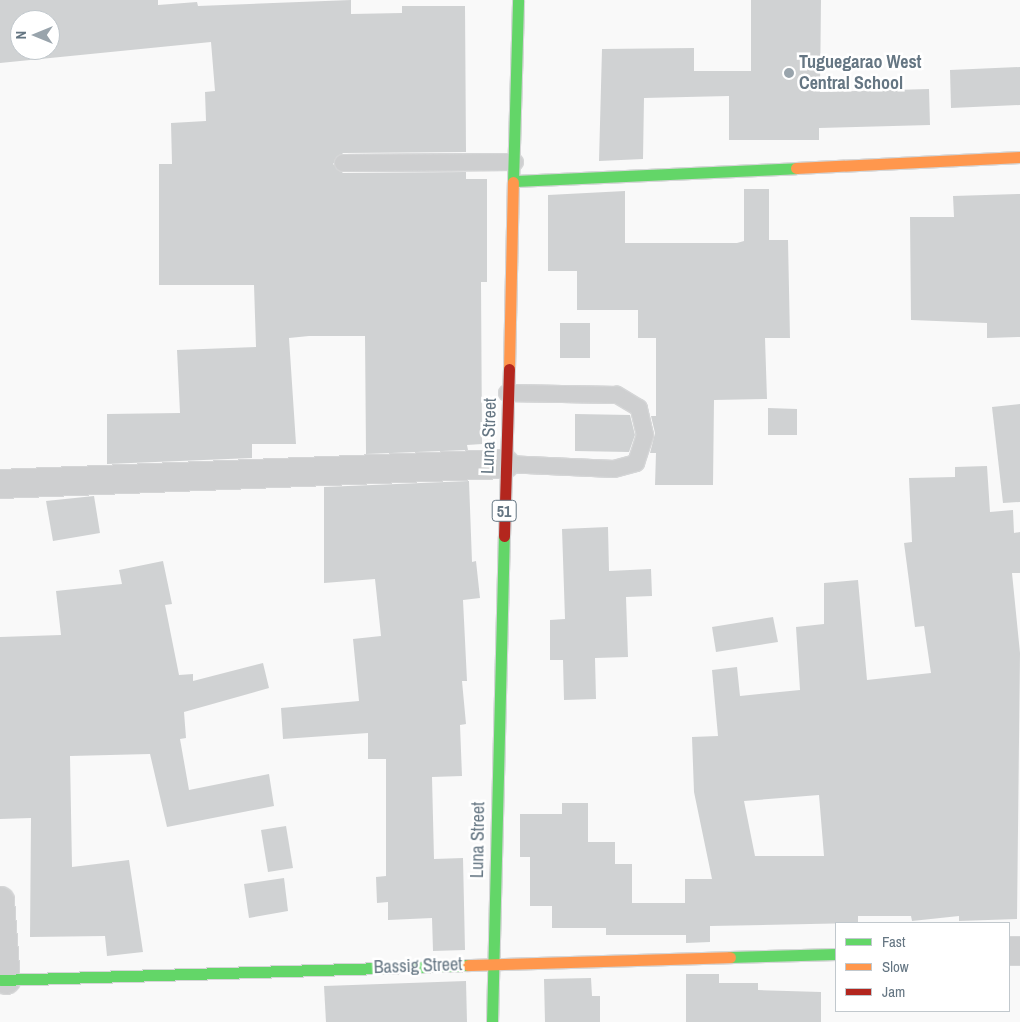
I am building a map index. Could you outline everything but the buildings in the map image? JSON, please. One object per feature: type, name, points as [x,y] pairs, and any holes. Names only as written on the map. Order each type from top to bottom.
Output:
[{"type":"street","name":"Luna Street","points":[[492,1022],[505,464],[515,181],[518,0]]},
{"type":"street","points":[[515,181],[1020,157]]},
{"type":"street","points":[[0,484],[505,464]]},
{"type":"street","points":[[0,901],[3,980]]},
{"type":"street","name":"Bassig Street","points":[[3,980],[835,954]]},
{"type":"lane","points":[[343,163],[515,162]]},
{"type":"lane","points":[[505,464],[614,469],[636,463],[645,435],[639,408],[617,395],[508,392]]},
{"type":"traffic: fast","points":[[513,182],[518,0]]},
{"type":"traffic: fast","points":[[515,181],[796,168]]},
{"type":"traffic: fast","points":[[492,1022],[504,536]]},
{"type":"traffic: fast","points":[[730,957],[835,954]]},
{"type":"traffic: fast","points":[[0,980],[468,965]]},
{"type":"traffic: slow","points":[[796,168],[1020,157]]},
{"type":"traffic: slow","points":[[509,369],[513,182]]},
{"type":"traffic: slow","points":[[468,965],[730,957]]},
{"type":"traffic: jam","points":[[504,536],[509,369]]},
{"type":"place","name":"Tuguegarao West Central School","points":[[789,73]]}]
